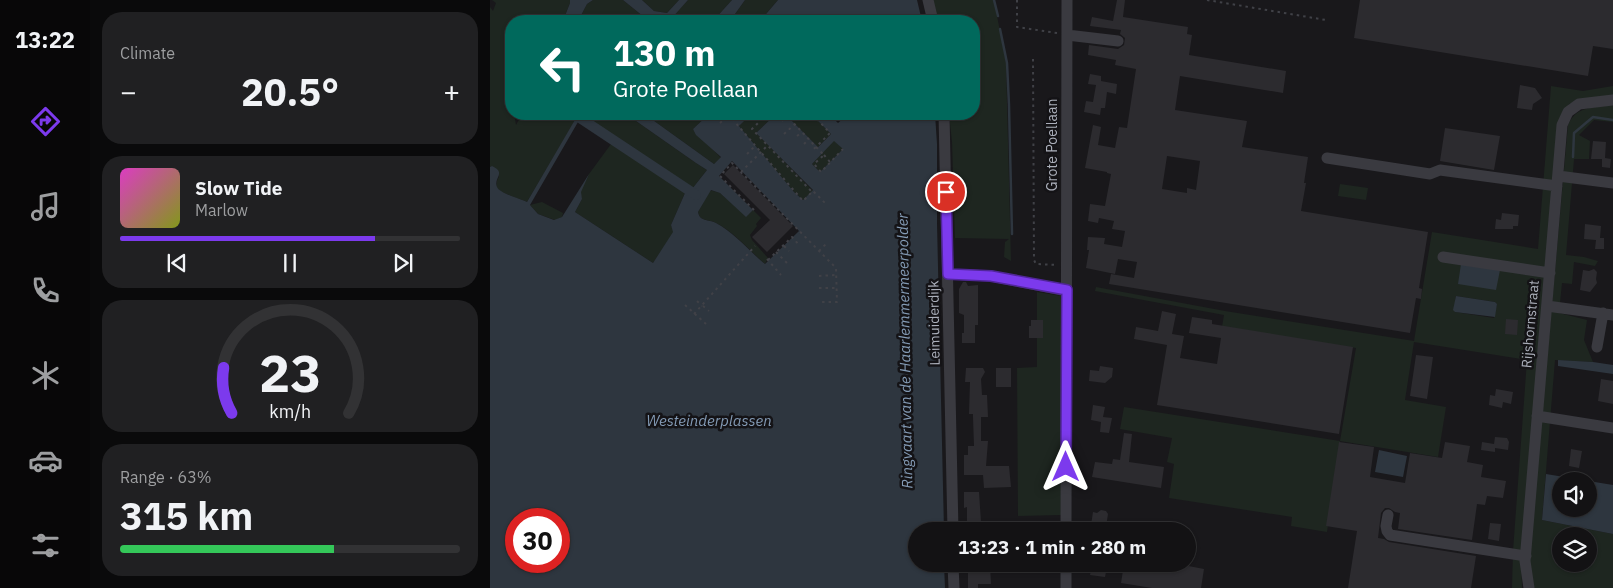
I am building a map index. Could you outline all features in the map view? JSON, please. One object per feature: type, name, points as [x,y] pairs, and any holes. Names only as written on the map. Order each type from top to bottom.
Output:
[{"type":"street","name":"Grote Poellaan","points":[[1066,522],[1067,0]]},
{"type":"street","points":[[926,3],[931,15]]},
{"type":"street","points":[[1067,34],[1118,41]]},
{"type":"street","name":"Rijshornstraat","points":[[1529,588],[1526,556],[1562,125],[1568,112],[1579,104],[1613,100]]},
{"type":"street","name":"Leimuiderdijk","points":[[944,120],[952,522]]},
{"type":"street","points":[[1327,158],[1430,174],[1440,170],[1558,181],[1613,183]]},
{"type":"street","points":[[1442,257],[1550,273]]},
{"type":"street","points":[[948,274],[991,276],[1067,290]]},
{"type":"street","points":[[1547,306],[1608,314],[1597,347]]},
{"type":"street","points":[[1537,416],[1613,428]]},
{"type":"street","points":[[1388,515],[1386,532],[1390,534],[1526,556]]},
{"type":"street","points":[[953,572],[954,588]]},
{"type":"street","points":[[1066,572],[1066,588]]},
{"type":"path","points":[[1017,0],[1017,27],[1067,34]]},
{"type":"path","points":[[1207,0],[1326,20]]},
{"type":"path","points":[[1034,59],[1034,260],[1036,264],[1067,265]]},
{"type":"path","points":[[720,123],[723,120]]},
{"type":"path","points":[[761,120],[752,129],[812,192],[826,204]]},
{"type":"path","points":[[791,120],[830,162]]},
{"type":"path","points":[[811,151],[830,134],[818,120]]},
{"type":"path","points":[[730,125],[734,122],[803,201],[812,192]]},
{"type":"path","points":[[784,134],[795,124]]},
{"type":"path","points":[[797,136],[802,132]]},
{"type":"path","points":[[804,144],[809,139]]},
{"type":"path","points":[[746,143],[750,140]]},
{"type":"path","points":[[741,172],[768,145]]},
{"type":"path","points":[[747,154],[755,146]]},
{"type":"path","points":[[824,155],[814,164],[821,172],[843,148]]},
{"type":"path","points":[[754,210],[720,176],[732,163],[836,268],[837,302],[819,302]]},
{"type":"path","points":[[755,185],[758,182]]},
{"type":"path","points":[[779,210],[782,207]]},
{"type":"path","points":[[781,275],[768,260],[792,238],[800,246]]},
{"type":"path","points":[[819,251],[828,242]]},
{"type":"path","points":[[694,314],[755,246]]},
{"type":"path","points":[[784,246],[789,251]]},
{"type":"path","points":[[776,252],[787,263]]},
{"type":"path","points":[[739,256],[743,259]]},
{"type":"path","points":[[746,256],[750,259]]},
{"type":"path","points":[[732,263],[736,267]]},
{"type":"path","points":[[739,264],[743,268]]},
{"type":"path","points":[[726,272],[736,276]]},
{"type":"path","points":[[819,276],[836,275]]},
{"type":"path","points":[[718,279],[728,284]]},
{"type":"path","points":[[711,287],[721,292]]},
{"type":"path","points":[[818,288],[836,288]]},
{"type":"path","points":[[705,294],[713,301]]},
{"type":"path","points":[[697,301],[709,311]]},
{"type":"path","points":[[685,306],[706,324]]},
{"type":"shaded area","points":[[492,0],[570,0],[565,15],[505,15],[505,120],[515,120],[516,125],[519,120],[575,120],[527,202],[499,190],[496,183],[499,176],[492,166],[490,167],[490,7],[493,11],[496,3]]},
{"type":"shaded area","points":[[593,0],[623,0],[642,15],[581,15],[587,4]]},
{"type":"shaded area","points":[[642,0],[679,0],[667,13],[654,11]]},
{"type":"shaded area","points":[[688,0],[732,0],[718,15],[674,15]]},
{"type":"shaded area","points":[[745,0],[778,0],[765,15],[734,15]]},
{"type":"shaded area","points":[[932,0],[994,0],[1006,63],[1011,261],[1004,257],[1005,242],[1009,239],[955,238],[950,120],[980,120],[980,15],[935,15]]},
{"type":"shaded area","points":[[1551,86],[1583,91],[1613,86],[1613,96],[1569,104],[1521,553],[1522,588],[1512,588],[1527,360],[1414,342],[1405,400],[1446,407],[1438,457],[1340,441],[1356,348],[1222,327],[1224,315],[1095,291],[1096,287],[1225,311],[1414,341],[1432,232],[1538,249]],"holes":[[[1456,296],[1495,302],[1497,304],[1494,318],[1455,312],[1454,310]]]},
{"type":"shaded area","points":[[1613,105],[1613,122],[1594,120],[1579,135],[1590,141],[1589,159],[1574,159],[1566,255],[1598,261],[1595,266],[1574,262],[1572,284],[1562,283],[1559,313],[1587,320],[1584,340],[1593,362],[1555,360],[1542,520],[1578,527],[1552,527],[1552,572],[1597,572],[1597,531],[1613,534],[1613,588],[1532,588],[1529,561],[1568,125],[1576,114],[1593,107]]},
{"type":"shaded area","points":[[586,120],[635,120],[707,170],[692,189],[686,185],[685,193],[671,225],[674,232],[653,263],[575,212],[582,199],[580,192],[589,174],[614,140]]},
{"type":"shaded area","points":[[653,120],[703,120],[693,129],[721,158],[714,164]]},
{"type":"shaded area","points":[[744,120],[770,120],[756,133],[813,191],[803,200],[794,192],[739,126]]},
{"type":"shaded area","points":[[791,120],[817,120],[831,134],[818,147]]},
{"type":"shaded area","points":[[834,140],[843,149],[820,172],[812,164]]},
{"type":"shaded area","points":[[1340,184],[1368,188],[1366,200],[1338,196]]},
{"type":"shaded area","points":[[710,190],[720,193],[746,216],[753,210],[761,218],[750,235],[752,240],[768,258],[765,264],[729,231],[716,223],[705,220],[699,215],[698,212]]},
{"type":"shaded area","points":[[542,202],[563,213],[562,217],[555,220],[538,214],[530,205]]},
{"type":"shaded area","points":[[1037,292],[1061,296],[1061,515],[1018,516],[1017,368],[1037,367]]},
{"type":"shaded area","points":[[1124,407],[1340,441],[1327,532],[1291,526],[1292,517],[1169,498],[1174,464],[1167,462],[1172,438],[1120,429]]},
{"type":"water","points":[[570,0],[593,0],[587,4],[581,15],[565,15]]},
{"type":"water","points":[[623,0],[642,0],[654,11],[667,13],[679,0],[688,0],[675,15],[642,15]]},
{"type":"water","points":[[732,0],[745,0],[734,15],[718,15]]},
{"type":"water","points":[[778,0],[917,0],[921,15],[765,15]]},
{"type":"water","name":"Westeinderplassen","points":[[575,120],[577,120],[578,122],[530,205],[538,214],[554,220],[562,217],[589,174],[581,192],[582,199],[575,212],[653,263],[673,232],[671,225],[685,193],[685,185],[692,189],[707,170],[635,120],[653,120],[714,164],[721,157],[696,135],[693,129],[703,120],[745,120],[739,126],[794,192],[803,200],[813,190],[756,133],[770,120],[791,120],[818,147],[831,134],[817,120],[835,120],[838,123],[841,120],[935,120],[944,522],[908,522],[908,572],[944,572],[945,588],[490,588],[490,167],[492,166],[499,171],[496,184],[499,189],[506,194],[527,202]],"holes":[[[834,141],[843,149],[820,172],[812,164]],[[732,161],[799,231],[765,264],[729,232],[716,223],[702,219],[698,212],[711,190],[720,193],[746,217],[753,210],[719,176]]]},
{"type":"water","points":[[1461,264],[1500,270],[1496,290],[1458,284]]},
{"type":"water","points":[[1456,296],[1495,302],[1497,304],[1495,317],[1455,312],[1453,310]]},
{"type":"water","points":[[1558,360],[1613,365],[1613,374],[1558,366]]},
{"type":"water","points":[[1379,450],[1407,456],[1403,477],[1375,472]]},
{"type":"water","points":[[1546,474],[1552,475],[1552,517],[1597,517],[1597,482],[1613,485],[1613,534],[1597,531],[1597,527],[1578,527],[1542,520]]},
{"type":"building","points":[[1117,0],[1125,0],[1123,17],[1188,27],[1187,34],[1192,35],[1189,55],[1286,71],[1283,93],[1180,76],[1175,110],[1247,121],[1242,147],[1308,157],[1301,211],[1428,232],[1419,288],[1422,289],[1421,299],[1416,298],[1410,333],[1109,284],[1111,274],[1134,278],[1137,262],[1118,259],[1115,274],[1086,268],[1089,250],[1087,250],[1088,237],[1105,238],[1104,244],[1122,247],[1125,231],[1112,229],[1114,221],[1099,218],[1098,223],[1088,221],[1090,204],[1105,206],[1111,174],[1085,168],[1093,125],[1101,127],[1098,145],[1115,148],[1119,127],[1127,128],[1136,69],[1115,65],[1116,60],[1088,55],[1089,45],[1118,49],[1124,45],[1125,38],[1120,34],[1121,30],[1090,26],[1092,17],[1113,21]],"holes":[[[1167,156],[1200,161],[1196,190],[1187,188],[1187,193],[1162,189]]]},
{"type":"building","points":[[1360,0],[1613,0],[1613,49],[1593,46],[1588,76],[1354,38]]},
{"type":"building","points":[[1090,74],[1101,76],[1101,81],[1117,84],[1116,94],[1107,92],[1105,108],[1101,108],[1100,115],[1084,112],[1086,101],[1093,102],[1096,85],[1088,84]]},
{"type":"building","points":[[1520,85],[1535,88],[1542,98],[1533,104],[1532,110],[1517,108]]},
{"type":"building","points":[[1445,128],[1500,136],[1494,170],[1440,161]]},
{"type":"building","points":[[1593,141],[1606,142],[1605,158],[1611,159],[1610,168],[1602,167],[1602,159],[1591,159]]},
{"type":"building","points":[[733,165],[793,226],[767,252],[752,237],[770,220],[724,174]]},
{"type":"building","points":[[1502,213],[1519,215],[1518,226],[1513,226],[1513,229],[1495,229],[1496,219],[1501,220]]},
{"type":"building","points":[[1585,224],[1601,226],[1600,238],[1604,238],[1604,249],[1595,249],[1596,240],[1584,239]]},
{"type":"building","points":[[1594,269],[1597,272],[1597,283],[1590,292],[1580,290],[1583,270],[1589,271]]},
{"type":"building","points":[[963,282],[966,282],[968,286],[978,285],[978,325],[975,325],[975,343],[962,343],[964,315],[959,313],[959,289]]},
{"type":"building","points":[[1162,311],[1176,314],[1172,334],[1184,336],[1180,358],[1217,364],[1221,338],[1189,333],[1192,317],[1212,320],[1212,324],[1353,347],[1339,434],[1157,405],[1167,345],[1134,339],[1136,327],[1158,331]]},
{"type":"building","points":[[1506,319],[1518,320],[1517,335],[1505,334]]},
{"type":"building","points":[[1031,320],[1043,320],[1043,338],[1029,338]]},
{"type":"building","points":[[1416,355],[1433,357],[1427,399],[1410,396]]},
{"type":"building","points":[[1100,366],[1113,368],[1112,377],[1105,383],[1089,381],[1090,370],[1099,371]]},
{"type":"building","points":[[966,368],[983,368],[985,372],[981,379],[982,395],[987,395],[988,417],[981,417],[981,441],[988,441],[986,466],[1009,466],[1011,487],[984,488],[983,475],[964,475],[964,455],[968,455],[968,446],[974,446],[973,414],[969,414],[970,382],[965,382]]},
{"type":"building","points":[[996,368],[1011,368],[1011,387],[996,387]]},
{"type":"building","points":[[1601,379],[1613,381],[1613,404],[1598,401]]},
{"type":"building","points":[[1496,389],[1513,392],[1511,404],[1503,402],[1502,408],[1489,405],[1490,395],[1495,396]]},
{"type":"building","points":[[1093,405],[1105,407],[1103,417],[1112,418],[1109,433],[1100,432],[1101,422],[1091,420]]},
{"type":"building","points":[[1124,433],[1132,434],[1129,462],[1164,467],[1161,488],[1092,477],[1095,462],[1112,464],[1113,459],[1120,460]]},
{"type":"building","points":[[1495,437],[1507,438],[1509,442],[1508,450],[1495,448],[1495,452],[1481,450],[1482,442],[1494,444]]},
{"type":"building","points":[[1339,442],[1374,447],[1370,477],[1405,483],[1410,453],[1442,458],[1445,442],[1470,446],[1467,462],[1483,465],[1481,477],[1506,481],[1503,498],[1487,496],[1485,505],[1477,504],[1472,540],[1398,529],[1400,513],[1385,508],[1381,513],[1378,538],[1389,542],[1476,556],[1471,588],[1348,588],[1357,531],[1326,526]]},
{"type":"building","points":[[1571,449],[1582,451],[1579,468],[1569,466]]},
{"type":"building","points":[[964,492],[979,492],[981,522],[967,522],[967,507],[964,508]]},
{"type":"building","points":[[1101,510],[1106,511],[1108,514],[1107,522],[1091,522],[1093,512],[1097,513]]},
{"type":"building","points":[[1490,523],[1501,524],[1499,541],[1488,539]]},
{"type":"building","points":[[1196,567],[1204,569],[1201,588],[1152,588],[1121,583],[1123,572],[1196,572]]},
{"type":"building","points":[[968,572],[990,572],[991,584],[978,584],[978,588],[968,588]]},
{"type":"building","points":[[1091,572],[1106,572],[1105,577],[1090,575]]},
{"type":"waterway","points":[[994,0],[998,16]]},
{"type":"waterway","points":[[1000,29],[1007,63],[1012,234]]},
{"type":"waterway","points":[[1573,157],[1574,133],[1593,117],[1613,120]]},
{"type":"waterway","points":[[583,120],[696,195]]},
{"type":"route","points":[[946,192],[948,274],[991,276],[1067,290],[1066,467]]},
{"type":"water label","name":"Ringvaart van de Haarlemmermeerpolder","points":[[905,351]]}]
